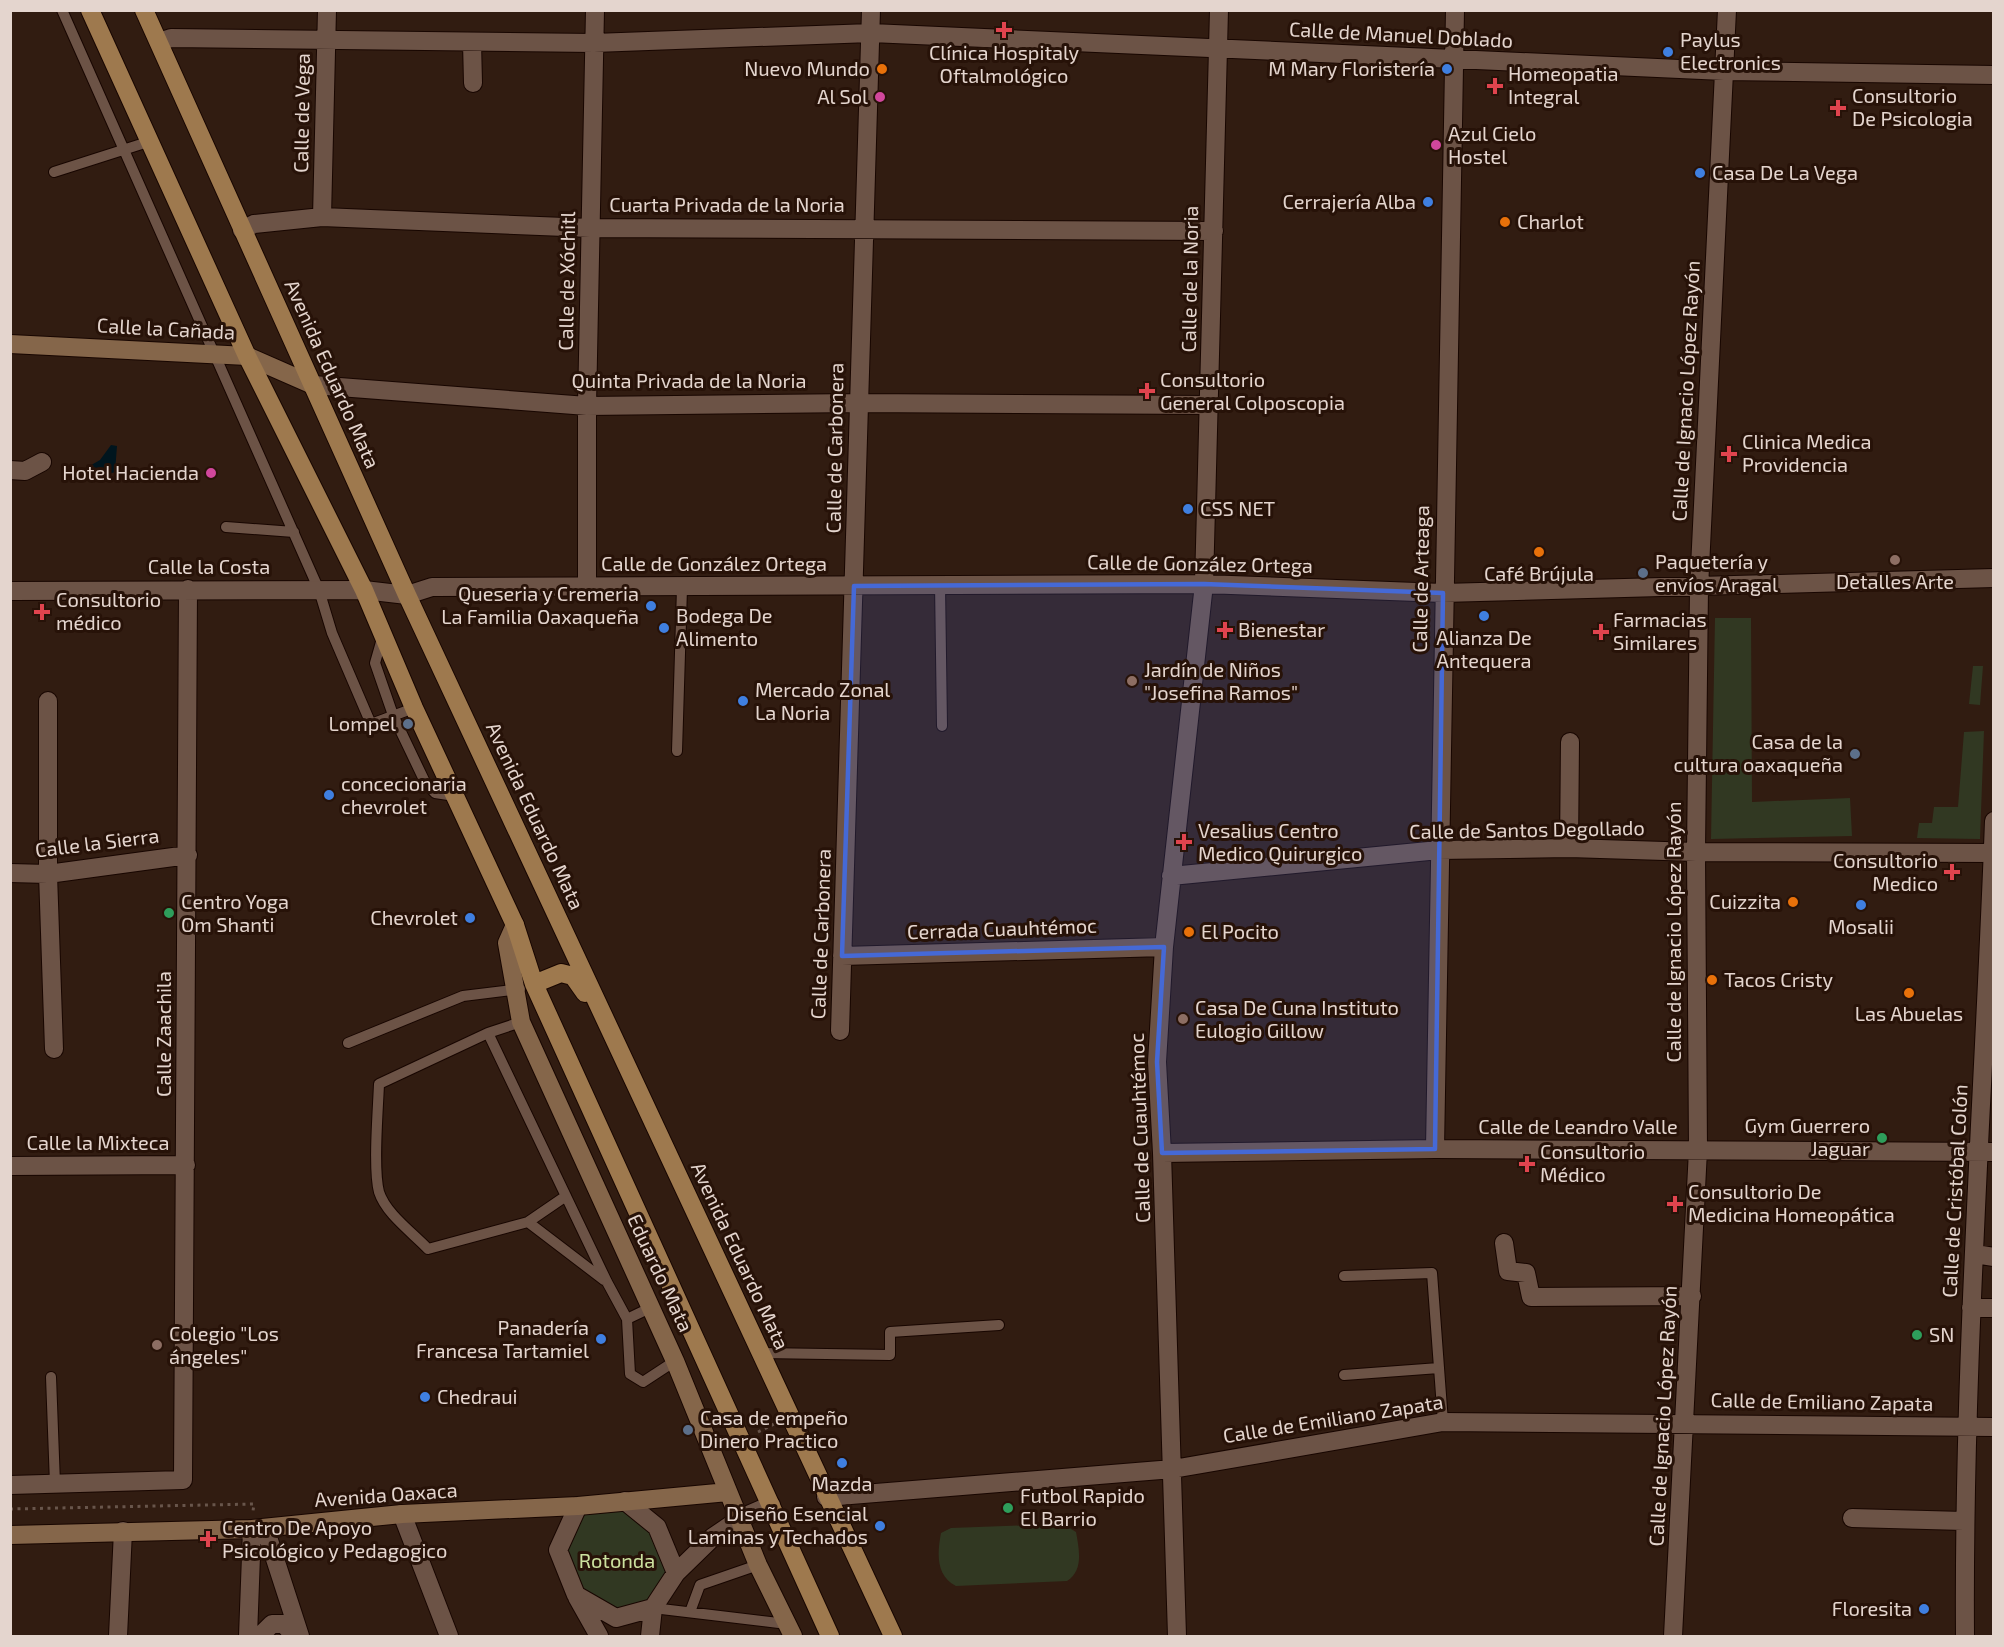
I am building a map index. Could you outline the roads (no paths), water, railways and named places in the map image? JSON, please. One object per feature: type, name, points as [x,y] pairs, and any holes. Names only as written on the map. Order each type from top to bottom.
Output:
[{"type":"main road","points":[[90,10],[247,356],[364,590],[414,708],[515,925],[534,984],[830,1636]]},
{"type":"main road","name":"Avenida Eduardo Mata","points":[[144,10],[407,595],[892,1636]]},
{"type":"main road","points":[[534,984],[561,973],[573,976],[584,991],[612,1058],[634,1079]]},
{"type":"street","name":"Calle de Vega","points":[[322,216],[327,10]]},
{"type":"street","name":"Calle de Xóchitl","points":[[587,588],[587,406],[595,10]]},
{"type":"street","name":"Calle de Carbonera","points":[[840,1031],[863,227],[872,10]]},
{"type":"street","name":"Calle de la Noria","points":[[1204,584],[1220,10]]},
{"type":"street","name":"Calle de Arteaga","points":[[1435,1149],[1455,10]]},
{"type":"street","name":"Calle de Ignacio López Rayón","points":[[1673,1636],[1698,1150],[1696,852],[1699,588],[1727,10]]},
{"type":"street","name":"Calle de Manuel Doblado","points":[[159,42],[171,38],[594,43],[871,33],[1218,47],[1453,61],[1724,71],[1994,75]]},
{"type":"street","points":[[472,42],[473,82]]},
{"type":"street","name":"Cuarta Privada de la Noria","points":[[242,230],[254,224],[322,216],[590,228],[863,227],[1214,231]]},
{"type":"street","name":"Calle la Cañada","points":[[10,344],[247,356],[313,385]]},
{"type":"street","name":"Quinta Privada de la Noria","points":[[313,385],[587,406],[858,403],[1210,405]]},
{"type":"street","points":[[10,470],[25,471],[42,462]]},
{"type":"street","name":"Calle de González Ortega","points":[[407,595],[432,587],[682,588],[940,584],[1204,584],[1443,593],[1699,588],[1994,578]]},
{"type":"street","name":"Calle de Cuauhtémoc","points":[[1177,1636],[1173,1468],[1157,1062],[1164,947],[1204,584]]},
{"type":"street","name":"Calle Zaachila","points":[[55,1484],[183,1480],[188,589]]},
{"type":"street","name":"Calle la Costa","points":[[10,591],[364,590],[407,595]]},
{"type":"street","points":[[48,701],[48,874],[54,1049]]},
{"type":"street","points":[[1569,848],[1570,742]]},
{"type":"street","name":"Calle de Cristóbal Colón","points":[[1965,1636],[1964,1521],[1971,1308],[1987,1152],[1994,821]]},
{"type":"street","name":"Calle de Santos Degollado","points":[[1171,876],[1439,850],[1569,848],[1696,852],[1993,853]]},
{"type":"street","name":"Calle la Sierra","points":[[10,873],[48,874],[188,855]]},
{"type":"street","name":"Eduardo Mata","points":[[515,925],[507,943],[521,1022],[675,1361],[741,1518],[758,1565],[790,1630]]},
{"type":"street","name":"Cerrada Cuauhtémoc","points":[[842,956],[1164,947]]},
{"type":"street","name":"Calle de Leandro Valle","points":[[1162,1153],[1435,1149],[1987,1152]]},
{"type":"street","name":"Calle la Mixteca","points":[[10,1166],[186,1165]]},
{"type":"street","points":[[1504,1243],[1508,1271],[1526,1273],[1531,1297],[1692,1296]]},
{"type":"street","points":[[1975,1254],[1994,1257]]},
{"type":"street","points":[[1971,1308],[1994,1308]]},
{"type":"street","name":"Calle de Emiliano Zapata","points":[[826,1497],[1173,1468],[1443,1422],[1994,1426]]},
{"type":"street","points":[[10,1485],[55,1484]]},
{"type":"street","name":"Avenida Oaxaca","points":[[10,1535],[258,1528],[402,1515],[578,1506],[729,1492]]},
{"type":"street","points":[[625,1501],[657,1527],[676,1573]]},
{"type":"street","points":[[650,1636],[653,1608],[676,1573],[713,1537],[741,1518],[771,1504]]},
{"type":"street","points":[[578,1506],[558,1550],[576,1595],[599,1636]]},
{"type":"street","points":[[402,1515],[449,1636]]},
{"type":"street","points":[[1852,1518],[1964,1521]]},
{"type":"street","points":[[248,1636],[258,1528]]},
{"type":"street","points":[[258,1528],[300,1636]]},
{"type":"street","points":[[118,1636],[123,1531]]},
{"type":"street","points":[[576,1595],[616,1618],[653,1608]]},
{"type":"street","points":[[260,1636],[272,1624],[284,1624],[294,1636]]},
{"type":"lane","points":[[62,10],[212,353],[294,532],[319,590],[332,633],[371,724],[414,708]]},
{"type":"lane","points":[[54,172],[151,141]]},
{"type":"lane","points":[[226,527],[294,532]]},
{"type":"lane","points":[[940,584],[942,726]]},
{"type":"lane","points":[[677,751],[682,588]]},
{"type":"lane","points":[[383,635],[375,663],[393,715],[425,782],[435,793],[455,796]]},
{"type":"lane","points":[[348,1043],[463,996],[515,991],[534,984]]},
{"type":"lane","points":[[521,1022],[488,1033],[379,1084],[379,1191],[396,1216],[428,1249],[528,1222],[566,1197]]},
{"type":"lane","points":[[488,1033],[607,1282],[627,1319],[630,1374],[643,1382],[675,1361]]},
{"type":"lane","points":[[528,1222],[607,1282]]},
{"type":"lane","points":[[1344,1276],[1432,1273],[1443,1422]]},
{"type":"lane","points":[[627,1319],[650,1308]]},
{"type":"lane","points":[[760,1353],[890,1355],[890,1332],[999,1325]]},
{"type":"lane","points":[[1344,1375],[1439,1368]]},
{"type":"lane","points":[[51,1377],[55,1484]]},
{"type":"lane","points":[[690,1612],[699,1585],[758,1565]]},
{"type":"lane","points":[[653,1608],[690,1612],[790,1630]]},
{"type":"water","points":[[111,445],[117,446],[115,472],[103,476],[90,475],[86,468],[100,460]]},
{"type":"place","name":"Clínica Hospitaly Oftalmológico","points":[[1004,30]]},
{"type":"place","name":"Paylus Electronics","points":[[1668,52]]},
{"type":"place","name":"Nuevo Mundo","points":[[882,69]]},
{"type":"place","name":"M Mary Floristería","points":[[1447,69]]},
{"type":"place","name":"Homeopatia Integral","points":[[1495,86]]},
{"type":"place","name":"Al Sol","points":[[880,97]]},
{"type":"place","name":"Consultorio De Psicologia","points":[[1838,108]]},
{"type":"place","name":"Azul Cielo Hostel","points":[[1436,145]]},
{"type":"place","name":"Casa De La Vega","points":[[1700,173]]},
{"type":"place","name":"Cerrajería Alba","points":[[1428,202]]},
{"type":"place","name":"Charlot","points":[[1505,222]]},
{"type":"place","name":"Consultorio General Colposcopia","points":[[1147,391]]},
{"type":"place","name":"Clinica Medica Providencia","points":[[1729,454]]},
{"type":"place","name":"Hotel Hacienda","points":[[211,473]]},
{"type":"place","name":"CSS NET","points":[[1188,509]]},
{"type":"place","name":"Café Brújula","points":[[1539,552]]},
{"type":"place","name":"Detalles Arte","points":[[1895,560]]},
{"type":"place","name":"Paquetería y envíos Aragal","points":[[1643,573]]},
{"type":"place","name":"Queseria y Cremeria La Familia Oaxaqueña","points":[[651,606]]},
{"type":"place","name":"Consultorio médico","points":[[42,612]]},
{"type":"place","name":"Alianza De Antequera","points":[[1484,616]]},
{"type":"place","name":"Bodega De Alimento","points":[[664,628]]},
{"type":"place","name":"Bienestar","points":[[1225,630]]},
{"type":"place","name":"Farmacias Similares","points":[[1601,632]]},
{"type":"place","name":"Jardín de Niños \"Josefina Ramos\"","points":[[1132,681]]},
{"type":"place","name":"Mercado Zonal La Noria","points":[[743,701]]},
{"type":"place","name":"Lompel","points":[[408,724]]},
{"type":"place","name":"Casa de la cultura oaxaqueña","points":[[1855,754]]},
{"type":"place","name":"concecionaria chevrolet","points":[[329,795]]},
{"type":"place","name":"Vesalius Centro Medico Quirurgico","points":[[1184,842]]},
{"type":"place","name":"Consultorio Medico","points":[[1952,872]]},
{"type":"place","name":"Cuizzita","points":[[1793,902]]},
{"type":"place","name":"Mosalii","points":[[1861,905]]},
{"type":"place","name":"Centro Yoga Om Shanti","points":[[169,913]]},
{"type":"place","name":"Chevrolet","points":[[470,918]]},
{"type":"place","name":"El Pocito","points":[[1189,932]]},
{"type":"place","name":"Tacos Cristy","points":[[1712,980]]},
{"type":"place","name":"Las Abuelas","points":[[1909,993]]},
{"type":"place","name":"Casa De Cuna Instituto Eulogio Gillow","points":[[1183,1019]]},
{"type":"place","name":"Gym Guerrero Jaguar","points":[[1882,1138]]},
{"type":"place","name":"Consultorio Médico","points":[[1527,1164]]},
{"type":"place","name":"Consultorio De Medicina Homeopática","points":[[1675,1204]]},
{"type":"place","name":"SN","points":[[1917,1335]]},
{"type":"place","name":"Panadería Francesa Tartamiel","points":[[601,1339]]},
{"type":"place","name":"Colegio \"Los ángeles\"","points":[[157,1345]]},
{"type":"place","name":"Chedraui","points":[[425,1397]]},
{"type":"place","name":"Casa de empeño Dinero Practico","points":[[688,1430]]},
{"type":"place","name":"Mazda","points":[[842,1463]]},
{"type":"place","name":"Futbol Rapido El Barrio","points":[[1008,1508]]},
{"type":"place","name":"Diseño Esencial Laminas y Techados","points":[[880,1526]]},
{"type":"place","name":"Centro De Apoyo Psicológico y Pedagogico","points":[[208,1539]]},
{"type":"place","name":"Floresita","points":[[1924,1609]]},
{"type":"park label","name":"Rotonda","points":[[617,1561]]}]
